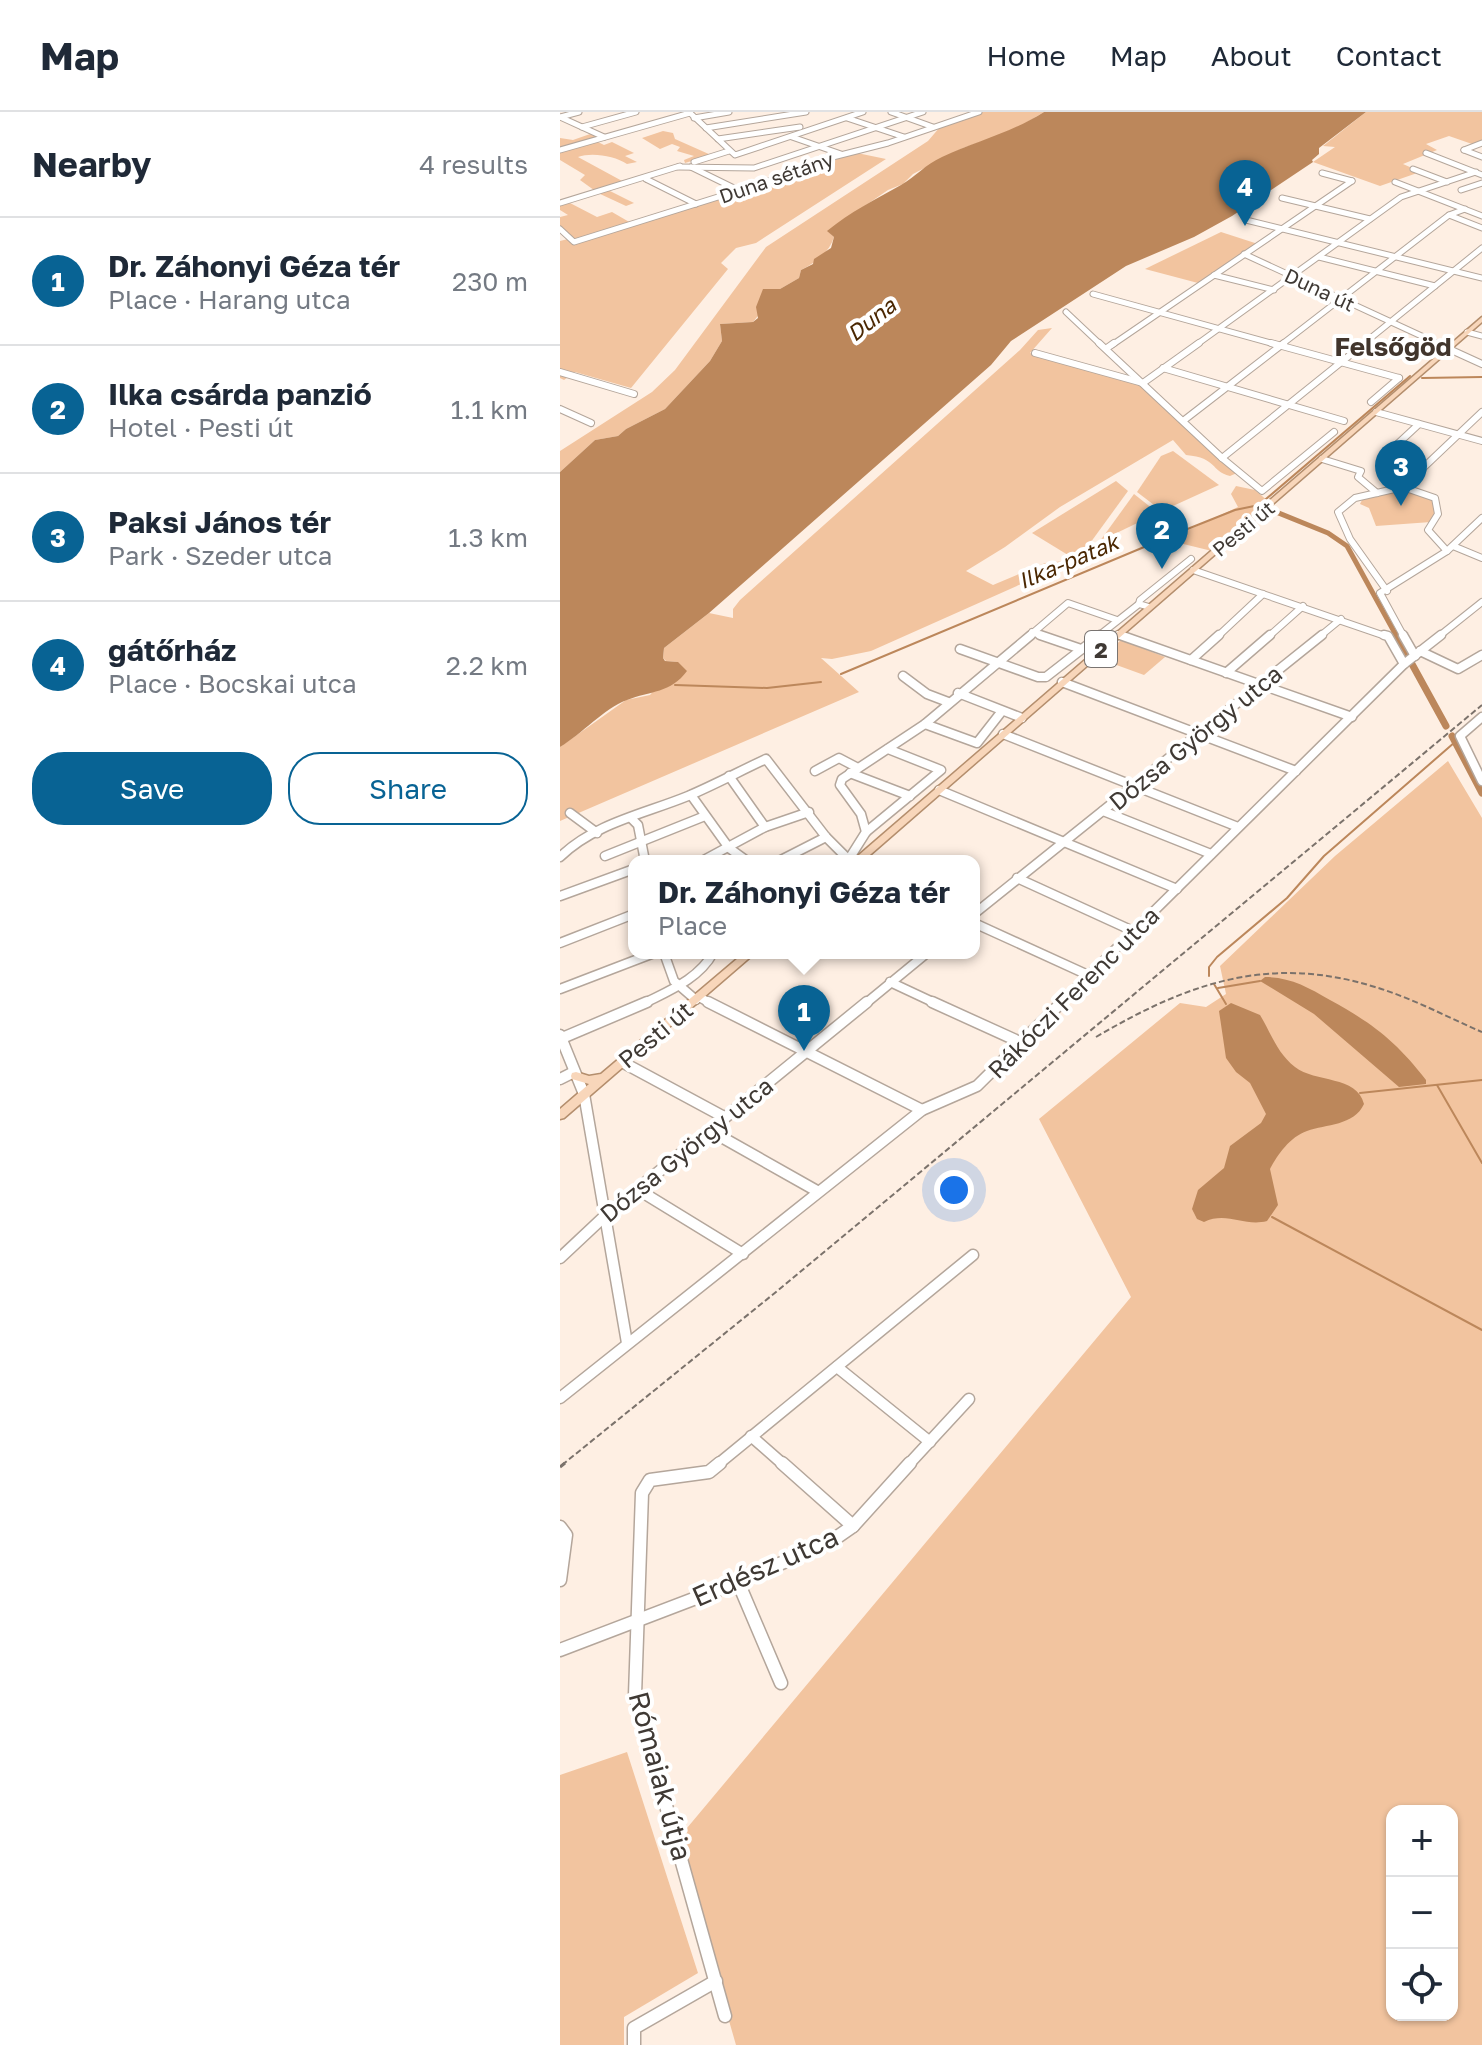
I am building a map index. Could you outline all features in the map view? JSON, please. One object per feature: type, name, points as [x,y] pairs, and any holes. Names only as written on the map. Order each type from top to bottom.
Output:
[{"type":"main road","name":"Pesti út","points":[[853,855],[939,790],[1482,319]]},
{"type":"main road","name":"Pesti út","points":[[560,1115],[743,959]]},
{"type":"main road","points":[[575,1074],[589,1080],[604,1077]]},
{"type":"street","points":[[579,112],[560,117],[604,137]]},
{"type":"street","points":[[582,127],[636,112]]},
{"type":"street","points":[[560,150],[691,114],[729,112]]},
{"type":"street","points":[[706,128],[806,112]]},
{"type":"street","points":[[738,155],[863,112]]},
{"type":"street","points":[[891,112],[933,127]]},
{"type":"street","points":[[751,168],[923,112]]},
{"type":"street","points":[[947,112],[962,117]]},
{"type":"street","name":"Duna sétány","points":[[560,229],[574,242],[979,112]]},
{"type":"street","points":[[691,114],[751,168]]},
{"type":"street","points":[[785,114],[806,132]]},
{"type":"street","points":[[847,118],[904,137]]},
{"type":"street","points":[[560,125],[570,122]]},
{"type":"street","points":[[718,139],[800,127]]},
{"type":"street","points":[[792,137],[841,154]]},
{"type":"street","points":[[1482,143],[1464,150],[1482,157]]},
{"type":"street","points":[[696,204],[646,179],[729,151]]},
{"type":"street","points":[[1426,153],[1479,174]]},
{"type":"street","points":[[690,165],[740,191]]},
{"type":"street","points":[[560,203],[690,165],[789,173]]},
{"type":"street","points":[[1413,169],[1447,182]]},
{"type":"street","points":[[1107,348],[1352,181],[1322,173]]},
{"type":"street","points":[[1143,383],[1401,197],[1479,174]]},
{"type":"street","points":[[1395,182],[1482,216]]},
{"type":"street","points":[[1461,190],[1482,183]]},
{"type":"street","points":[[1282,198],[1370,219]]},
{"type":"street","points":[[1183,421],[1449,215],[1465,209]]},
{"type":"street","points":[[1449,215],[1482,228]]},
{"type":"street","points":[[1246,220],[1482,278]]},
{"type":"street","points":[[1222,458],[1482,248]]},
{"type":"street","name":"Duna út","points":[[1244,254],[1482,364]]},
{"type":"street","points":[[1319,257],[1435,286]]},
{"type":"street","points":[[1214,275],[1274,290]]},
{"type":"street","points":[[1093,294],[1399,378],[1371,402]]},
{"type":"street","points":[[1066,312],[1222,458],[1262,491],[1334,432]]},
{"type":"street","points":[[1467,332],[1482,336]]},
{"type":"street","points":[[1035,353],[1143,383]]},
{"type":"street","points":[[1163,368],[1344,421]]},
{"type":"street","points":[[560,372],[634,394]]},
{"type":"street","points":[[560,409],[591,423]]},
{"type":"street","points":[[1376,412],[1482,441]]},
{"type":"street","points":[[1387,591],[1350,539],[1337,514],[1355,498],[1403,487],[1482,412]]},
{"type":"street","points":[[1390,451],[1419,424]]},
{"type":"street","points":[[1322,459],[1361,471],[1358,477],[1377,493]]},
{"type":"street","points":[[1403,487],[1435,498],[1438,514],[1428,530],[1450,549],[1482,558]]},
{"type":"street","points":[[1482,518],[1450,549],[1380,593],[1418,654],[1458,669],[1482,655]]},
{"type":"street","points":[[960,649],[1042,677],[1139,604],[1191,559]]},
{"type":"street","points":[[1193,570],[1388,636],[1404,664]]},
{"type":"street","points":[[1191,660],[1263,594]]},
{"type":"street","points":[[1418,654],[1438,634],[1482,602]]},
{"type":"street","points":[[866,832],[861,814],[840,785],[842,779],[925,724],[1068,603],[1117,620]]},
{"type":"street","points":[[1139,604],[1149,607]]},
{"type":"street","points":[[1226,673],[1303,606]]},
{"type":"street","name":"Dózsa György utca","points":[[980,909],[1341,619]]},
{"type":"street","points":[[1032,632],[1081,649]]},
{"type":"street","points":[[1118,634],[1352,717]]},
{"type":"street","name":"Rákóczi Ferenc utca","points":[[560,1398],[922,1110],[977,1086],[1404,664],[1418,654]]},
{"type":"street","points":[[903,676],[927,694],[948,702]]},
{"type":"street","points":[[1062,682],[1296,771]]},
{"type":"street","points":[[958,693],[1022,718]]},
{"type":"street","points":[[925,724],[977,743],[1002,711]]},
{"type":"street","points":[[1482,717],[1460,736],[1479,767],[1482,781]]},
{"type":"street","points":[[1003,734],[1238,827]]},
{"type":"street","points":[[850,855],[866,832],[941,770],[888,749]]},
{"type":"street","points":[[815,771],[839,758],[854,770],[910,796]]},
{"type":"street","points":[[560,857],[574,844],[597,833],[691,795],[766,759],[842,855]]},
{"type":"street","points":[[729,776],[765,827]]},
{"type":"street","points":[[939,790],[1177,889]]},
{"type":"street","points":[[691,795],[729,848],[739,855]]},
{"type":"street","points":[[1103,811],[1211,854]]},
{"type":"street","points":[[714,855],[765,827],[809,812]]},
{"type":"street","points":[[570,813],[597,833]]},
{"type":"street","points":[[605,856],[705,816]]},
{"type":"street","points":[[632,819],[638,825],[644,855]]},
{"type":"street","points":[[791,855],[826,837]]},
{"type":"street","points":[[560,896],[628,871]]},
{"type":"street","points":[[1017,878],[1133,931]]},
{"type":"street","points":[[560,943],[628,916]]},
{"type":"street","points":[[980,926],[1088,975]]},
{"type":"street","points":[[560,989],[638,959]]},
{"type":"street","points":[[665,959],[669,976],[677,987],[922,1110]]},
{"type":"street","points":[[627,1343],[584,1094],[560,1038],[677,987],[705,969],[710,959]]},
{"type":"street","name":"Dózsa György utca","points":[[560,1258],[637,1189],[919,959]]},
{"type":"street","points":[[890,982],[1020,1042]]},
{"type":"street","points":[[622,1062],[724,1117]]},
{"type":"street","points":[[560,1079],[575,1074]]},
{"type":"street","points":[[709,1130],[817,1191]]},
{"type":"street","points":[[637,1189],[743,1254]]},
{"type":"street","points":[[853,1526],[751,1436],[973,1255]]},
{"type":"street","points":[[837,1367],[930,1442]]},
{"type":"street","name":"Erdész utca","points":[[560,1650],[738,1582],[830,1542],[853,1526],[969,1399]]},
{"type":"street","name":"Rómaiak útja","points":[[725,2016],[635,1695],[636,1621],[642,1493],[646,1485],[650,1480],[709,1472],[751,1436]]},
{"type":"street","points":[[560,1580],[563,1531]]},
{"type":"street","points":[[738,1582],[781,1683]]},
{"type":"street","points":[[634,2045],[634,2028],[716,1981]]},
{"type":"shaded area","points":[[983,112],[1044,112],[1012,131],[963,148],[913,174],[903,184],[888,190],[828,231],[834,237],[825,253],[801,270],[799,278],[780,289],[753,322],[720,324],[722,341],[710,361],[665,409],[618,436],[595,440],[560,472],[560,451],[652,392],[675,370],[766,247],[928,141],[940,127]]},
{"type":"shaded area","points":[[1366,112],[1482,112],[1482,141],[1472,144],[1449,136],[1426,144],[1437,150],[1403,164],[1412,168],[1409,170],[1420,172],[1380,186],[1313,162],[1335,147],[1323,146]]},
{"type":"shaded area","points":[[663,131],[673,133],[675,139],[711,155],[685,163],[684,160],[694,156],[677,151],[680,147],[672,144],[660,149],[642,138]]},
{"type":"shaded area","points":[[593,133],[600,137],[594,140],[604,145],[612,142],[634,153],[625,156],[637,162],[627,164],[603,156],[578,157],[624,182],[604,188],[634,203],[626,206],[598,193],[580,180],[585,175],[560,160],[560,138],[573,140]]},
{"type":"shaded area","points":[[857,153],[886,159],[756,243],[736,248],[721,263],[728,269],[631,388],[575,372],[564,380],[560,378],[560,241],[572,238],[560,227],[560,217],[568,215],[560,210],[560,205],[570,203],[597,217],[612,212],[631,223]]},
{"type":"shaded area","points":[[1221,232],[1258,244],[1198,283],[1145,269]]},
{"type":"shaded area","points":[[1052,328],[1030,353],[1140,384],[1237,473],[1230,476],[1224,474],[1204,459],[1186,455],[1173,440],[1060,507],[966,571],[993,585],[1045,563],[1075,560],[871,651],[832,659],[821,658],[859,692],[560,821],[560,747],[626,700],[650,695],[678,662],[663,658],[664,648],[709,613],[733,618],[733,609],[740,600],[1020,350],[1038,330]]},
{"type":"shaded area","points":[[1173,451],[1219,485],[1162,511],[1137,492],[1161,456]]},
{"type":"shaded area","points":[[1116,481],[1128,491],[1088,546],[1068,555],[1032,533]]},
{"type":"shaded area","points":[[1236,486],[1255,490],[1269,502],[1212,551],[1167,540],[1238,507],[1231,494]]},
{"type":"shaded area","points":[[1403,487],[1435,498],[1438,514],[1431,522],[1376,526],[1369,508],[1360,504],[1364,496]]},
{"type":"shaded area","points":[[1134,494],[1158,513],[1100,541]]},
{"type":"shaded area","points":[[1121,640],[1165,657],[1144,675],[1100,659]]},
{"type":"shaded area","points":[[1448,761],[1482,818],[1482,2045],[736,2045],[677,1840],[1131,1297],[1039,1119],[1180,1003],[1206,1007],[1226,994],[1220,966],[1335,856]]},
{"type":"shaded area","points":[[627,1752],[698,1973],[624,2017],[624,2045],[560,2045],[560,1775]]},
{"type":"water","name":"Duna","points":[[1044,112],[1366,112],[1319,148],[1313,162],[1232,216],[1194,237],[1126,266],[1011,341],[991,365],[709,613],[664,648],[665,661],[678,662],[687,671],[681,678],[660,690],[618,704],[560,747],[560,472],[595,440],[618,436],[665,409],[710,361],[722,341],[720,324],[753,322],[758,318],[756,307],[763,289],[780,289],[799,278],[801,270],[831,248],[834,237],[827,231],[836,224],[936,160],[1019,126]]},
{"type":"water","points":[[1265,977],[1299,984],[1358,1017],[1404,1054],[1426,1084],[1399,1087],[1314,1014],[1260,981]]},
{"type":"water","points":[[1231,1003],[1260,1015],[1279,1049],[1295,1067],[1353,1088],[1364,1104],[1354,1117],[1307,1131],[1285,1147],[1270,1169],[1278,1205],[1267,1221],[1220,1218],[1204,1222],[1197,1219],[1192,1209],[1198,1190],[1224,1168],[1230,1146],[1261,1123],[1266,1114],[1250,1083],[1236,1072],[1226,1058],[1219,1011]]},
{"type":"waterway","name":"Ilka-patak","points":[[841,674],[1180,532],[1235,510],[1259,505],[1410,376]]},
{"type":"waterway","name":"Ilka-patak","points":[[1422,378],[1482,377]]},
{"type":"waterway","points":[[1259,505],[1328,533],[1347,546],[1397,637]]},
{"type":"waterway","points":[[1396,635],[1446,726]]},
{"type":"waterway","name":"Ilka-patak","points":[[675,685],[767,688],[821,682]]},
{"type":"waterway","points":[[1452,736],[1482,793]]},
{"type":"waterway","points":[[1209,976],[1209,967],[1217,957],[1287,898],[1324,856],[1455,742]]},
{"type":"waterway","points":[[1218,988],[1260,981]]},
{"type":"waterway","points":[[1214,984],[1226,1004]]},
{"type":"waterway","points":[[1360,1093],[1482,1080]]},
{"type":"waterway","points":[[1437,1085],[1482,1163]]},
{"type":"waterway","points":[[1272,1217],[1482,1330]]},
{"type":"railway","points":[[562,1465],[776,1292],[1482,705]]},
{"type":"railway","points":[[1096,1037],[1130,1018],[1197,989],[1230,979],[1300,973],[1336,977],[1375,987],[1482,1032]]},
{"type":"railway","points":[[560,1467],[565,1463]]},
{"type":"place","name":"gátőrház","points":[[1245,226]]},
{"type":"place","name":"Paksi János tér","points":[[1401,506]]},
{"type":"place","name":"Ilka csárda panzió","points":[[1162,569]]},
{"type":"place","name":"Dr. Záhonyi Géza tér","points":[[804,1051]]},
{"type":"district","name":"Felsőgöd","points":[[1393,346]]}]
